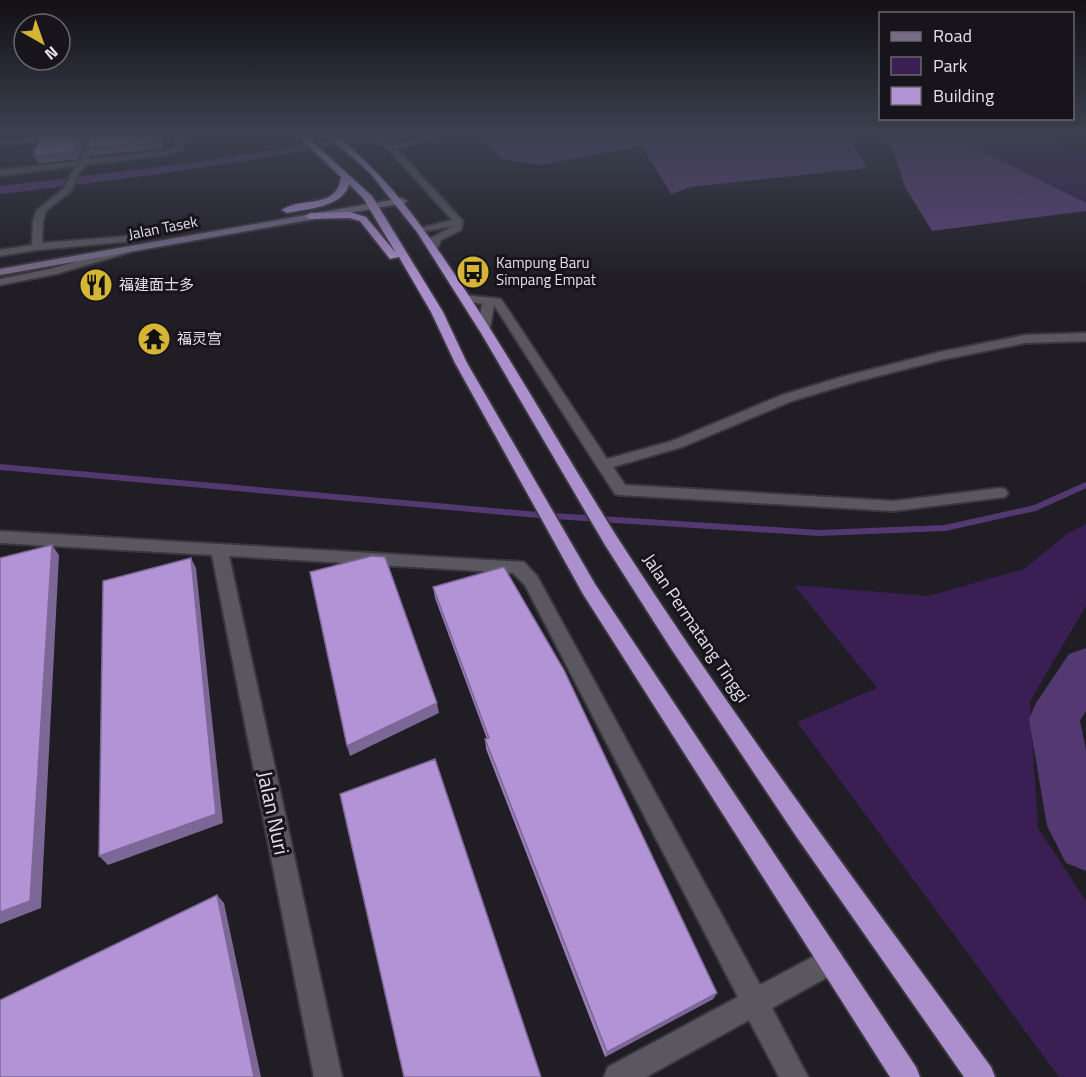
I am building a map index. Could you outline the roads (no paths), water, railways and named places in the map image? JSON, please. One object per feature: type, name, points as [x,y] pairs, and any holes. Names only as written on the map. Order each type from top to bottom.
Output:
[{"type":"highway","points":[[287,210],[332,199],[340,194],[345,185]]},
{"type":"highway","name":"Jalan Permatang Tinggi","points":[[356,185],[373,206],[405,231],[433,248],[502,355],[632,573],[789,809],[981,1077]]},
{"type":"highway","name":"Jalan Permatang Tinggi","points":[[387,185],[402,201],[412,273],[436,312],[461,363],[589,589],[906,1077]]},
{"type":"highway","points":[[310,216],[350,215],[363,219],[391,254],[412,273]]},
{"type":"main road","points":[[276,212],[394,192]]},
{"type":"main road","name":"Jalan Tasek","points":[[0,264],[402,201]]},
{"type":"main road","name":"Jalan Tasek","points":[[0,272],[231,220]]},
{"type":"street","points":[[37,247],[38,221],[42,210],[70,185]]},
{"type":"street","points":[[426,185],[458,221],[458,228],[436,238],[433,248]]},
{"type":"street","points":[[405,231],[458,221]]},
{"type":"street","points":[[0,253],[37,247],[129,244]]},
{"type":"street","points":[[0,282],[52,272],[129,244]]},
{"type":"street","points":[[465,298],[496,301],[620,490],[894,506],[1000,494]]},
{"type":"street","points":[[484,327],[488,302]]},
{"type":"street","points":[[603,465],[677,444],[787,398],[850,379],[1024,339],[1086,338]]},
{"type":"street","points":[[0,537],[502,564],[518,567],[531,581],[794,1077]]},
{"type":"street","name":"Jalan Nuri","points":[[219,549],[328,1077]]},
{"type":"street","points":[[618,1077],[831,961]]},
{"type":"waterway","points":[[0,190],[41,185]]},
{"type":"waterway","points":[[0,467],[538,515],[819,533],[945,528],[1035,508],[1086,485]]},
{"type":"waterway","points":[[1086,668],[1054,719],[1075,826],[1086,843]]},
{"type":"place","name":"Kampung Baru Simpang Empat","points":[[473,272]]},
{"type":"place","name":"福建面士多","points":[[96,285]]},
{"type":"place","name":"福灵宫","points":[[154,339]]}]
